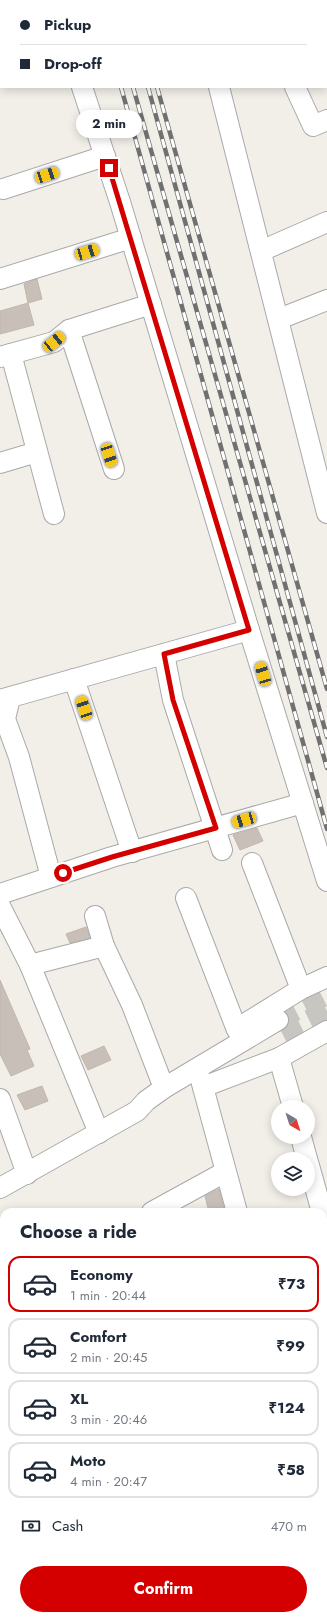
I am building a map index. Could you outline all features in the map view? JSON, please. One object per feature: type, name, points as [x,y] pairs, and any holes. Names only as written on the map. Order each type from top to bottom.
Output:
[{"type":"street","points":[[82,88],[131,238],[249,630],[327,881]]},
{"type":"street","points":[[219,88],[279,318],[327,513]]},
{"type":"street","points":[[295,88],[313,126],[327,120]]},
{"type":"street","points":[[3,189],[105,156]]},
{"type":"street","points":[[261,250],[327,222]]},
{"type":"street","points":[[0,279],[131,238]]},
{"type":"street","points":[[279,318],[327,300]]},
{"type":"street","points":[[54,514],[37,452],[6,356],[54,342],[69,330],[151,304]]},
{"type":"street","points":[[69,330],[114,469]]},
{"type":"street","points":[[0,463],[37,452]]},
{"type":"street","points":[[51,877],[19,758],[5,720],[5,699],[249,630]]},
{"type":"street","points":[[164,654],[173,700],[222,850]]},
{"type":"street","points":[[74,679],[132,852]]},
{"type":"street","points":[[0,894],[132,852],[303,803]]},
{"type":"street","points":[[252,863],[301,989]]},
{"type":"street","points":[[186,898],[236,1030]]},
{"type":"street","points":[[0,906],[30,965],[99,1133]]},
{"type":"street","points":[[95,916],[104,946],[132,1005],[162,1082]]},
{"type":"street","points":[[30,965],[104,946]]},
{"type":"street","points":[[138,1111],[162,1082],[236,1030],[301,989],[327,977]]},
{"type":"street","points":[[0,1188],[138,1111],[152,1109],[255,1046],[280,1026]]},
{"type":"street","points":[[162,1082],[194,1083],[278,1058],[327,1031]]},
{"type":"street","points":[[278,1058],[290,1100]]},
{"type":"street","points":[[194,1083],[236,1208]]},
{"type":"street","points":[[0,1099],[27,1174]]},
{"type":"street","points":[[159,1208],[225,1172]]},
{"type":"street","points":[[315,1185],[322,1208]]},
{"type":"building","points":[[37,279],[42,299],[28,303],[24,284]]},
{"type":"building","points":[[28,303],[34,325],[0,334],[0,311]]},
{"type":"building","points":[[257,828],[263,841],[240,850],[233,835]]},
{"type":"building","points":[[86,927],[90,938],[70,943],[66,934]]},
{"type":"building","points":[[0,980],[30,1049],[27,1050],[34,1066],[11,1076],[0,1054]]},
{"type":"building","points":[[104,1046],[111,1060],[88,1070],[81,1056]]},
{"type":"building","points":[[42,1086],[48,1101],[25,1110],[17,1095]]},
{"type":"building","points":[[219,1189],[224,1208],[208,1208],[205,1196]]},
{"type":"tunnel","points":[[278,1020],[327,995]]},
{"type":"tunnel","points":[[282,1033],[327,1011]]},
{"type":"railway","points":[[121,88],[327,829]]},
{"type":"railway","points":[[133,88],[327,768]]},
{"type":"railway","points":[[148,88],[327,737]]},
{"type":"railway","points":[[157,88],[327,689]]},
{"type":"route","points":[[63,873],[112,857],[216,828],[173,700],[164,654],[249,630],[109,168]]}]
